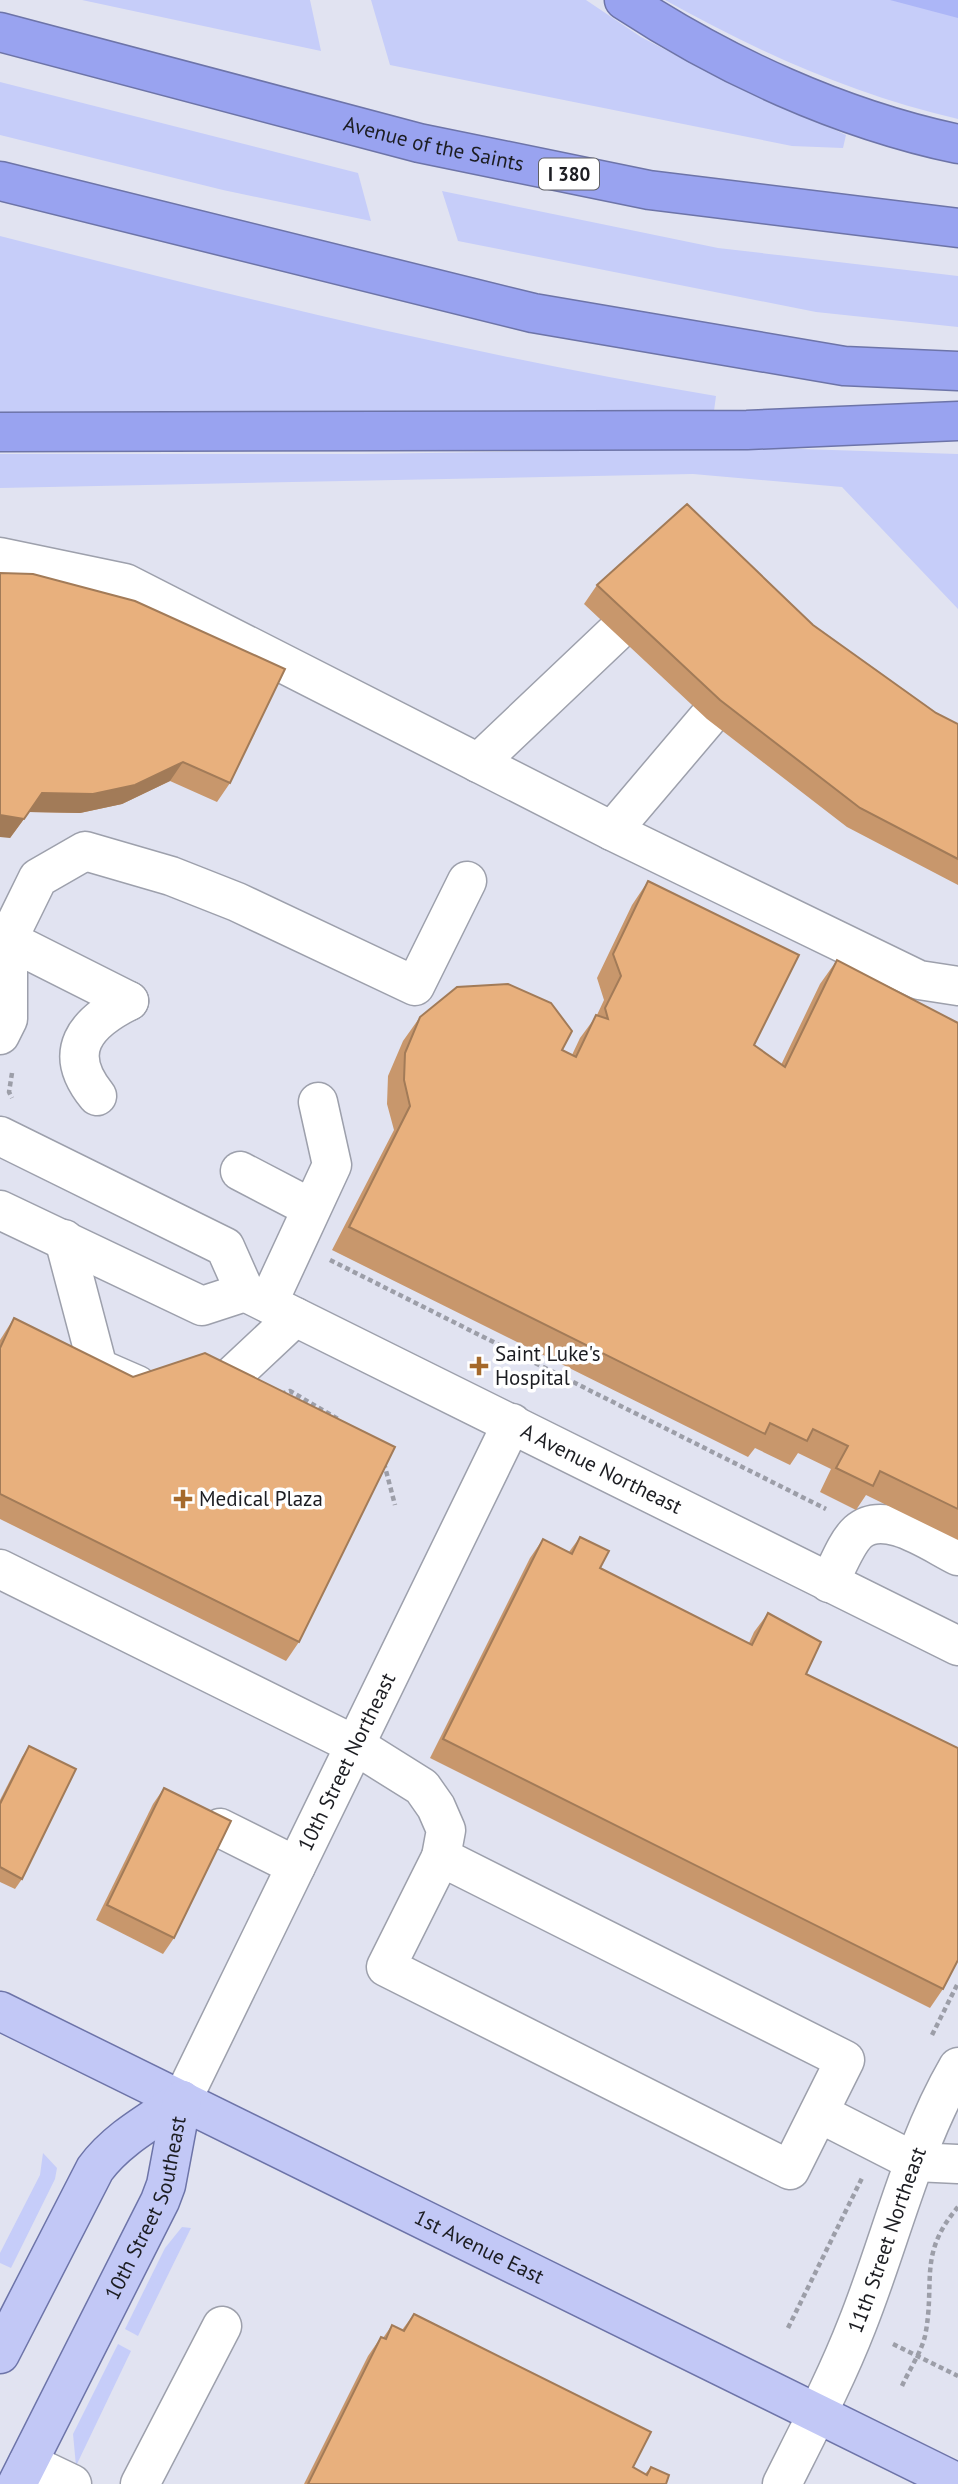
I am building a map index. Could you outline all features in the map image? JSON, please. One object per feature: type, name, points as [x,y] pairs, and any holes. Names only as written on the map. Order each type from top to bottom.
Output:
[{"type":"highway","points":[[624,0],[704,48],[782,87],[858,116],[958,144]]},
{"type":"highway","name":"Avenue of the Saints","points":[[0,32],[419,143],[649,190],[958,228]]},
{"type":"highway","points":[[0,181],[533,313],[844,366],[958,371]]},
{"type":"highway","points":[[0,432],[747,430],[958,421]]},
{"type":"main road","name":"1st Avenue East","points":[[0,2011],[958,2483]]},
{"type":"main road","name":"10th Street Southeast","points":[[0,2354],[95,2168],[106,2154],[134,2131],[182,2101]]},
{"type":"main road","name":"10th Street Southeast","points":[[23,2473],[160,2201],[166,2185],[182,2101]]},
{"type":"street","points":[[0,557],[125,583],[612,831],[919,980],[958,986]]},
{"type":"street","points":[[478,763],[657,593]]},
{"type":"street","points":[[612,831],[706,719]]},
{"type":"street","points":[[0,1035],[8,1019],[4,938],[38,878],[85,851],[171,876],[237,902],[415,986],[467,881]]},
{"type":"street","points":[[4,938],[129,1001],[102,1015],[84,1036],[80,1057],[83,1079],[97,1096]]},
{"type":"street","points":[[64,1239],[98,1368],[194,1411],[269,1304],[332,1165],[318,1102]]},
{"type":"street","points":[[0,1136],[225,1247],[269,1304]]},
{"type":"street","points":[[240,1171],[311,1208]]},
{"type":"street","points":[[0,1210],[202,1306],[269,1304]]},
{"type":"street","name":"A Avenue Northeast","points":[[269,1304],[958,1646]]},
{"type":"street","name":"10th Street Northeast","points":[[182,2101],[512,1423]]},
{"type":"street","points":[[829,1583],[857,1533],[877,1524],[892,1524],[958,1556]]},
{"type":"street","points":[[0,1569],[39,1605],[355,1745],[422,1787],[436,1807],[446,1830],[441,1857],[386,1967],[790,2170],[845,2060],[441,1857]]},
{"type":"street","points":[[220,1828],[296,1866]]},
{"type":"street","name":"11th Street Northeast","points":[[782,2484],[818,2414],[857,2326],[915,2162],[944,2090],[958,2067]]},
{"type":"street","points":[[819,2113],[915,2162],[958,2164]]},
{"type":"street","points":[[140,2484],[222,2326]]},
{"type":"street","points":[[23,2473],[72,2484]]},
{"type":"path","points":[[324,1258],[835,1513]]},
{"type":"path","points":[[902,2386],[925,2337],[930,2258],[940,2230],[958,2207]]},
{"type":"path","points":[[892,2343],[958,2376]]},
{"type":"shaded area","points":[[82,0],[310,0],[321,51]]},
{"type":"shaded area","points":[[371,0],[586,0],[641,37],[683,59],[846,135],[843,148],[792,146],[390,65]]},
{"type":"shaded area","points":[[665,0],[958,0],[958,119],[881,97],[807,70]]},
{"type":"shaded area","points":[[890,0],[958,0],[958,18]]},
{"type":"shaded area","points":[[0,82],[358,173],[371,221],[223,190],[0,135]]},
{"type":"shaded area","points":[[442,191],[718,248],[958,276],[958,327],[816,312],[458,241]]},
{"type":"shaded area","points":[[0,236],[356,324],[536,363],[716,396],[714,411],[282,415],[0,412]]},
{"type":"shaded area","points":[[769,448],[958,454],[958,609],[842,487],[693,474],[0,488],[0,454],[362,454]]},
{"type":"shaded area","points":[[43,2153],[57,2168],[55,2179],[11,2268],[0,2263],[0,2253],[40,2175]]},
{"type":"shaded area","points":[[182,2227],[191,2228],[138,2336],[125,2329],[165,2248]]},
{"type":"shaded area","points":[[118,2344],[131,2351],[76,2466],[73,2434]]},
{"type":"building","points":[[687,504],[813,625],[936,713],[958,724],[958,859],[860,808],[720,700],[597,585]]},
{"type":"building","points":[[0,573],[33,574],[135,601],[285,669],[230,783],[183,762],[135,785],[93,794],[42,793],[24,819],[0,815]]},
{"type":"building","points":[[648,881],[799,955],[754,1045],[785,1067],[837,960],[958,1023],[958,1509],[880,1471],[873,1486],[836,1468],[848,1446],[813,1429],[807,1441],[770,1423],[765,1434],[349,1227],[410,1106],[404,1080],[405,1053],[420,1017],[457,987],[508,984],[551,1003],[572,1031],[562,1050],[576,1057],[596,1015],[608,1019],[605,1008],[621,976],[613,954]]},
{"type":"building","name":"Medical Plaza","points":[[14,1318],[133,1377],[205,1353],[395,1447],[299,1642],[0,1494],[0,1348]]},
{"type":"building","points":[[580,1537],[609,1551],[600,1568],[752,1645],[768,1613],[821,1642],[806,1674],[958,1748],[958,1960],[943,1989],[443,1739],[543,1539],[572,1554]]},
{"type":"building","points":[[29,1746],[76,1769],[22,1879],[0,1867],[0,1804]]},
{"type":"building","points":[[164,1788],[231,1821],[174,1938],[107,1905]]},
{"type":"building","points":[[414,2314],[651,2432],[633,2467],[647,2475],[651,2467],[669,2475],[666,2484],[308,2484],[381,2337],[386,2339],[392,2325],[404,2331]]},
{"type":"place","name":"Saint Luke's Hospital","points":[[479,1366]]},
{"type":"place","name":"Medical Plaza","points":[[183,1499]]}]
